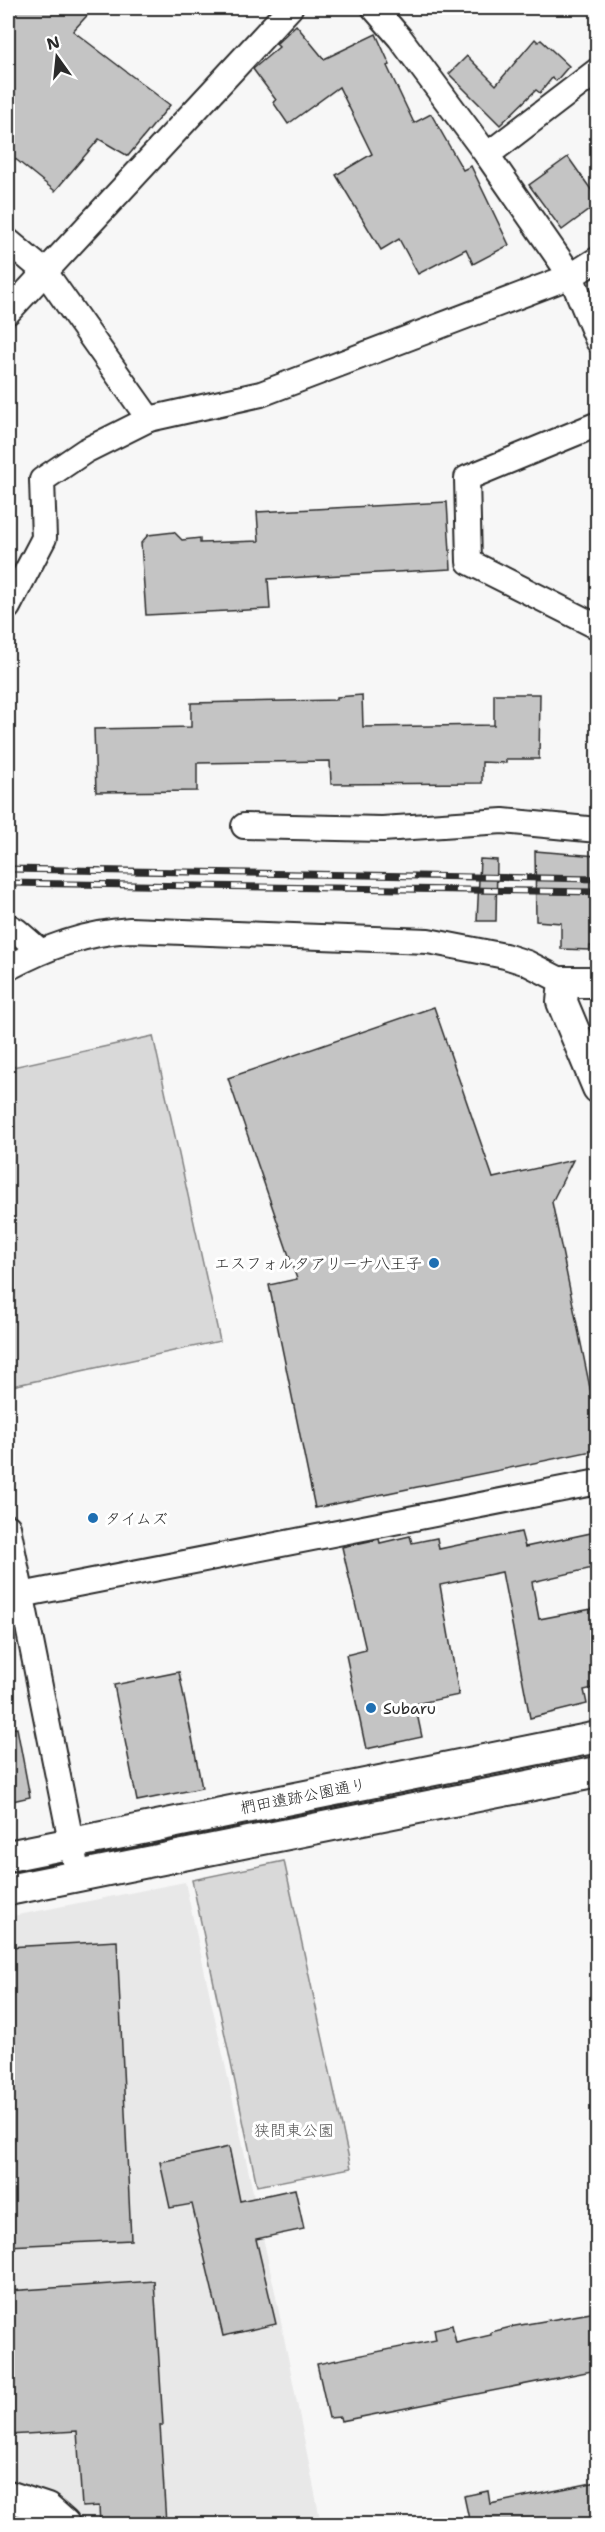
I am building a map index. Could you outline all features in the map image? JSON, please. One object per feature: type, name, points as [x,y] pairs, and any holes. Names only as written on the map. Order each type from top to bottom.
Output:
[{"type":"street","points":[[8,312],[290,8]]},
{"type":"street","points":[[374,8],[400,38],[487,155],[571,276],[597,341]]},
{"type":"street","points":[[487,155],[597,69]]},
{"type":"street","points":[[8,241],[45,272],[149,419]]},
{"type":"street","points":[[8,607],[44,538],[42,480],[85,451],[149,419],[261,394],[571,276],[597,259]]},
{"type":"street","points":[[597,424],[468,478],[469,562],[597,627]]},
{"type":"street","points":[[244,826],[382,829],[503,821],[597,830]]},
{"type":"street","points":[[8,926],[17,930],[40,951]]},
{"type":"street","points":[[8,968],[40,951],[86,937],[130,930],[428,941],[505,956],[527,963],[564,982],[597,982]]},
{"type":"street","points":[[564,982],[562,1002],[597,1088]]},
{"type":"street","points":[[21,1595],[597,1482]]},
{"type":"street","points":[[8,1527],[78,1876]]},
{"type":"street","name":"椚田遺跡公園通り","points":[[8,1856],[597,1737]]},
{"type":"street","name":"椚田遺跡公園通り","points":[[8,1890],[597,1772]]},
{"type":"street","points":[[8,2496],[47,2509],[64,2524]]},
{"type":"shaded area","points":[[185,1882],[275,2292],[321,2524],[62,2524],[8,2496],[8,1917]]},
{"type":"green space","points":[[153,1036],[220,1341],[12,1386],[8,1363],[8,1068]]},
{"type":"green space","name":"狭間東公園","points":[[284,1861],[351,2168],[257,2186],[192,1880]]},
{"type":"building","points":[[19,8],[94,8],[73,31],[170,105],[128,156],[99,139],[55,191],[8,153],[8,22]]},
{"type":"building","points":[[296,25],[324,59],[376,34],[390,65],[387,66],[414,123],[431,114],[463,170],[471,166],[509,245],[473,264],[466,249],[418,274],[399,239],[381,250],[336,175],[372,154],[339,87],[288,124],[273,102],[276,100],[253,69],[279,47],[276,44]]},
{"type":"building","points":[[535,39],[538,42],[541,40],[569,66],[556,81],[552,78],[540,93],[536,90],[500,125],[449,74],[467,56],[496,85]]},
{"type":"building","points":[[568,157],[597,198],[597,204],[562,230],[529,185]]},
{"type":"building","points":[[447,502],[451,569],[268,579],[270,609],[146,615],[141,543],[148,535],[174,532],[182,540],[200,538],[200,543],[259,541],[257,512]]},
{"type":"building","points":[[494,694],[540,694],[539,759],[506,759],[506,763],[482,762],[482,783],[331,784],[330,761],[197,763],[197,791],[96,792],[94,729],[191,727],[191,703],[337,700],[337,697],[362,695],[363,727],[494,725]]},
{"type":"building","points":[[535,851],[597,856],[597,946],[590,946],[590,950],[561,949],[561,923],[536,921]]},
{"type":"building","points":[[480,859],[497,860],[496,921],[477,921]]},
{"type":"building","name":"エスフォルタアリーナ八王子","points":[[434,1007],[493,1178],[573,1160],[552,1202],[597,1422],[597,1450],[315,1508],[269,1285],[297,1279],[228,1078]]},
{"type":"building","points":[[521,1532],[525,1547],[591,1533],[592,1539],[597,1538],[597,1567],[532,1582],[539,1619],[597,1608],[597,1687],[584,1690],[587,1704],[530,1718],[502,1572],[440,1585],[459,1695],[415,1704],[422,1737],[366,1749],[346,1655],[366,1650],[342,1547],[379,1539],[380,1543],[410,1536],[412,1543],[437,1538],[439,1549]]},
{"type":"building","points":[[179,1672],[202,1788],[137,1801],[114,1685]]},
{"type":"building","points":[[17,1728],[30,1797],[8,1802],[8,1729]]},
{"type":"building","points":[[117,1941],[131,2240],[8,2246],[8,1947]]},
{"type":"building","points":[[229,2147],[240,2201],[295,2189],[304,2229],[256,2239],[276,2324],[223,2336],[192,2204],[170,2208],[160,2162]]},
{"type":"building","points":[[154,2281],[163,2425],[160,2425],[166,2524],[100,2524],[99,2506],[82,2507],[77,2431],[8,2435],[8,2291]]},
{"type":"building","points":[[597,2312],[597,2370],[341,2421],[340,2417],[329,2418],[317,2364],[436,2340],[434,2329],[452,2325],[456,2343],[491,2335],[491,2332],[515,2326]]},
{"type":"building","points":[[597,2482],[597,2524],[470,2524],[464,2496],[488,2491],[490,2504]]},
{"type":"railway","points":[[8,869],[598,879]]},
{"type":"railway","points":[[8,883],[598,892]]},
{"type":"place","name":"エスフォルタアリーナ八王子","points":[[434,1263]]},
{"type":"place","name":"タイムズ","points":[[93,1518]]},
{"type":"place","name":"Subaru","points":[[371,1708]]}]
